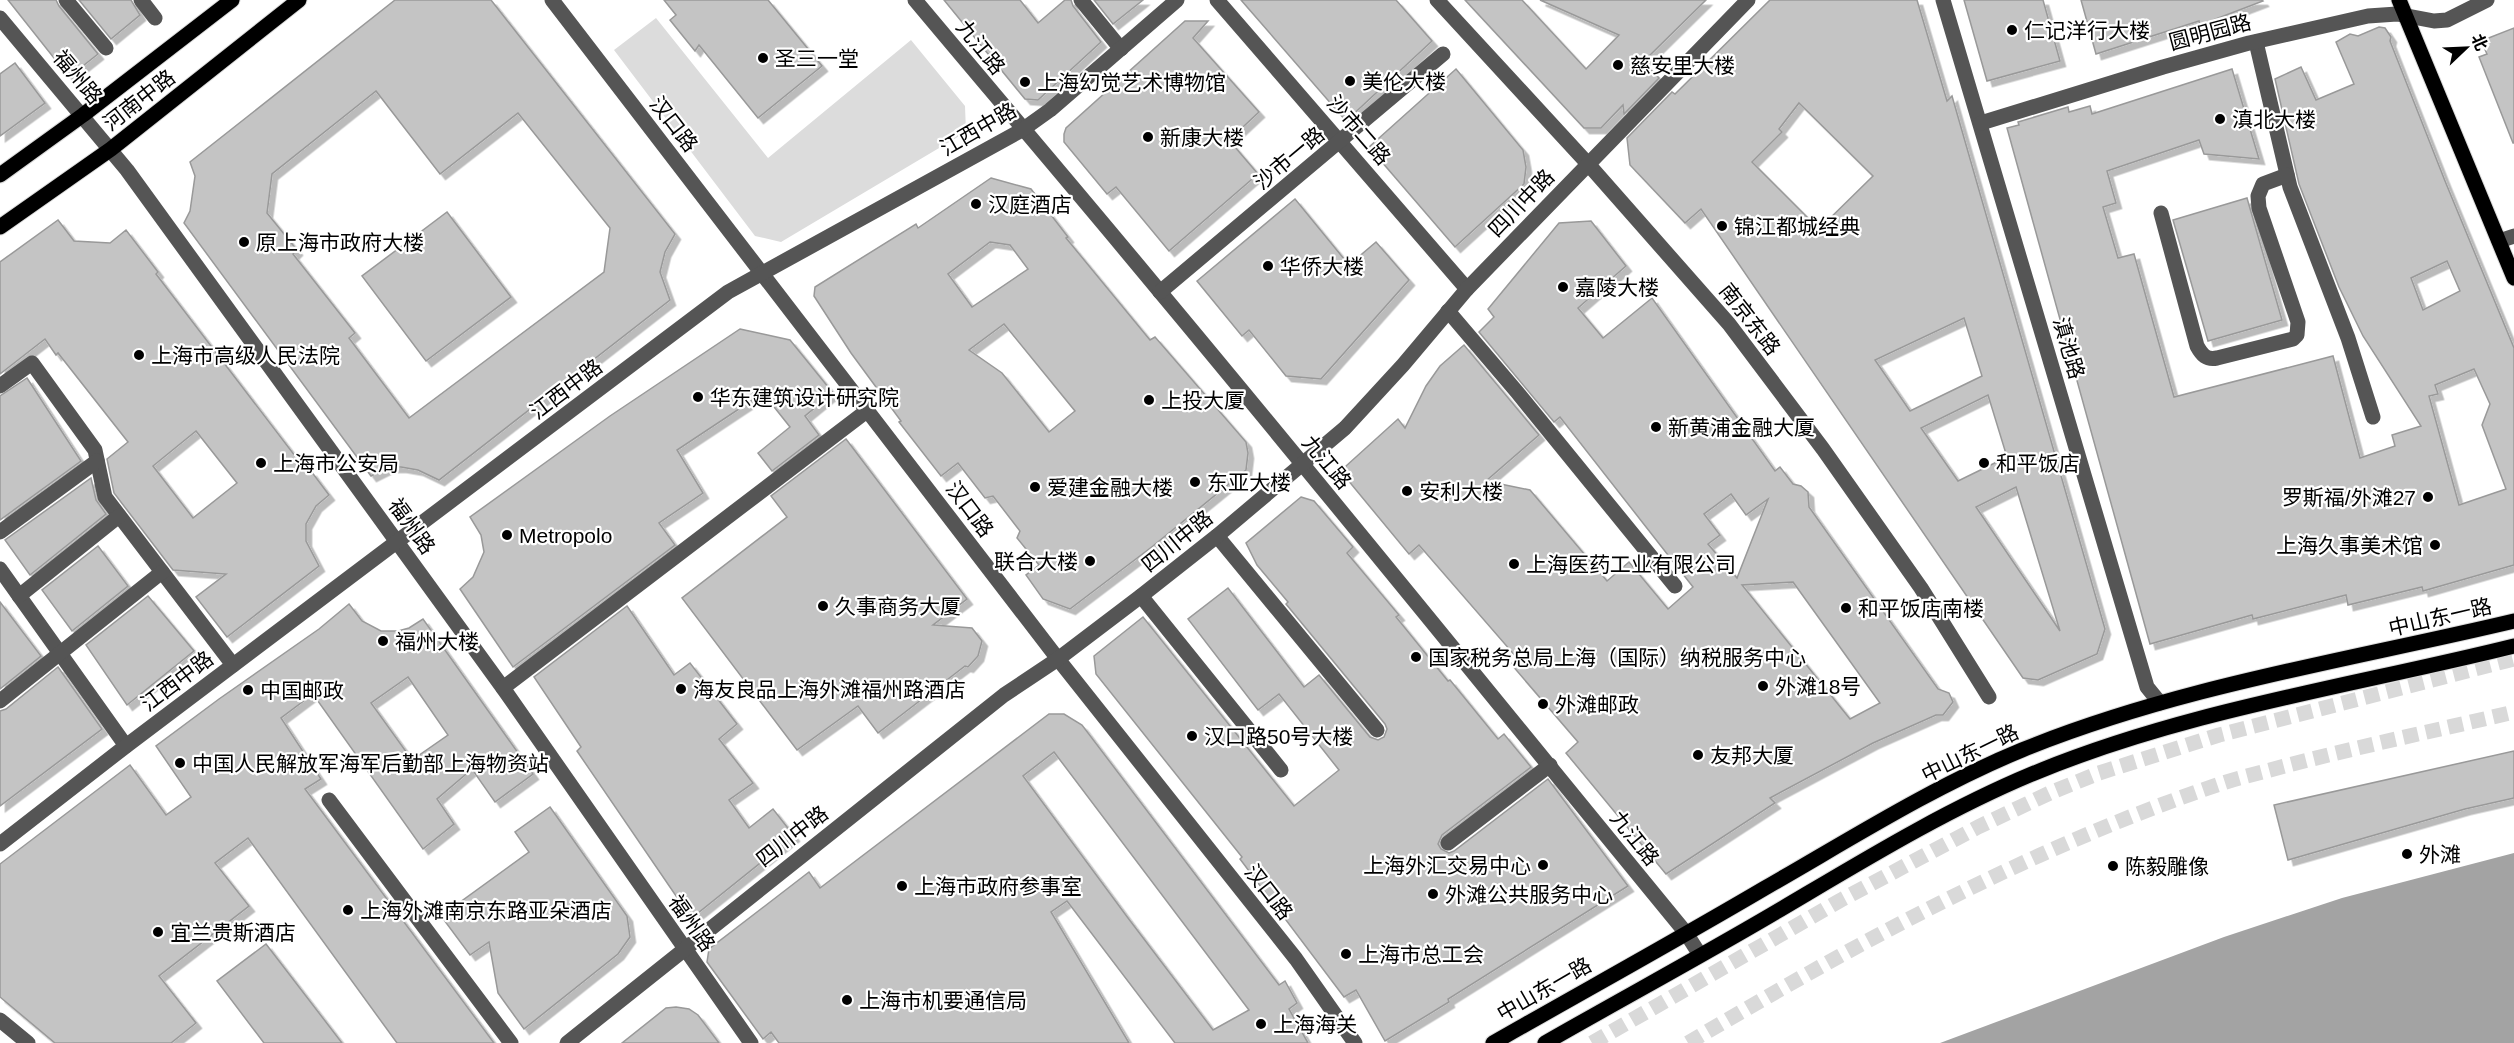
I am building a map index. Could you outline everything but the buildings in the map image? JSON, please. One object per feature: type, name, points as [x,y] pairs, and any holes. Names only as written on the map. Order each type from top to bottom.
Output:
[{"type":"main road","name":"河南中路","points":[[0,175],[83,116],[232,0]]},
{"type":"main road","name":"河南中路","points":[[0,227],[111,149],[299,0]]},
{"type":"main road","points":[[2399,0],[2514,278]]},
{"type":"main road","name":"中山东一路","points":[[1493,1043],[1956,782],[2020,751],[2064,734],[2160,703],[2514,621]]},
{"type":"main road","points":[[1545,1043],[1892,844],[1967,804],[2032,774],[2169,726],[2514,646]]},
{"type":"street","points":[[66,0],[106,48]]},
{"type":"street","points":[[141,0],[154,18]]},
{"type":"street","name":"汉口路","points":[[552,0],[1058,659],[1296,959],[1355,1043]]},
{"type":"street","name":"九江路","points":[[915,0],[1160,292],[1550,765],[1686,933],[1700,955]]},
{"type":"street","points":[[1081,0],[1120,49]]},
{"type":"street","name":"江西中路","points":[[0,844],[126,746],[728,292],[1022,130],[1050,110],[1177,0]]},
{"type":"street","name":"沙市二路","points":[[1217,0],[1467,289]]},
{"type":"street","name":"南京东路","points":[[1437,0],[1589,165],[1729,324],[1816,440],[1921,588],[1989,697]]},
{"type":"street","name":"四川中路","points":[[567,1043],[1004,695],[1058,659],[1141,596],[1302,465],[1367,406],[1467,289],[1749,0]]},
{"type":"street","name":"滇池路","points":[[1943,0],[2146,687],[2152,697],[2160,703]]},
{"type":"street","name":"圆明园路","points":[[1981,123],[2163,67],[2256,42],[2368,16],[2406,16],[2447,21],[2487,0]]},
{"type":"street","name":"福州路","points":[[3,26],[111,149],[399,542],[751,1043]]},
{"type":"street","points":[[2256,42],[2287,175],[2297,207],[2348,338],[2373,417]]},
{"type":"street","name":"沙市一路","points":[[1160,292],[1443,54]]},
{"type":"street","points":[[2161,213],[2201,353],[2206,358],[2217,358],[2293,339],[2297,335],[2298,322],[2259,208],[2258,196],[2263,184],[2287,175]]},
{"type":"street","points":[[2499,241],[2514,236]]},
{"type":"street","points":[[1448,311],[1675,586]]},
{"type":"street","points":[[0,386],[32,363],[95,450],[105,497],[233,665]]},
{"type":"street","points":[[503,688],[868,410]]},
{"type":"street","points":[[0,531],[98,461]]},
{"type":"street","points":[[19,596],[119,516]]},
{"type":"street","points":[[1217,536],[1377,730]]},
{"type":"street","points":[[0,570],[126,746]]},
{"type":"street","points":[[0,700],[162,572]]},
{"type":"street","points":[[1141,596],[1281,770]]},
{"type":"street","points":[[1448,843],[1550,765]]},
{"type":"street","points":[[329,800],[512,1043]]},
{"type":"street","points":[[0,1020],[28,1043]]},
{"type":"shaded area","points":[[656,18],[768,158],[911,40],[965,106],[966,132],[781,242],[755,236],[614,50]]},
{"type":"shaded area","points":[[2514,853],[2514,1043],[1940,1043],[2224,937],[2342,898]]},
{"type":"tunnel","points":[[1592,1043],[1841,900],[1978,827],[2052,792],[2099,773],[2219,735],[2514,659]]},
{"type":"tunnel","points":[[1688,1043],[1816,969],[1947,900],[2014,867],[2150,809],[2252,775],[2514,712]]},
{"type":"place","name":"仁记洋行大楼","points":[[2012,30]]},
{"type":"place","name":"圣三一堂","points":[[763,58]]},
{"type":"place","name":"慈安里大楼","points":[[1618,65]]},
{"type":"place","name":"美伦大楼","points":[[1350,81]]},
{"type":"place","name":"上海幻觉艺术博物馆","points":[[1025,82]]},
{"type":"place","name":"滇北大楼","points":[[2220,119]]},
{"type":"place","name":"新康大楼","points":[[1148,137]]},
{"type":"place","name":"汉庭酒店","points":[[976,204]]},
{"type":"place","name":"锦江都城经典","points":[[1722,226]]},
{"type":"place","name":"原上海市政府大楼","points":[[244,242]]},
{"type":"place","name":"华侨大楼","points":[[1268,266]]},
{"type":"place","name":"嘉陵大楼","points":[[1563,287]]},
{"type":"place","name":"上海市高级人民法院","points":[[139,355]]},
{"type":"place","name":"华东建筑设计研究院","points":[[698,397]]},
{"type":"place","name":"上投大厦","points":[[1149,400]]},
{"type":"place","name":"新黄浦金融大厦","points":[[1656,427]]},
{"type":"place","name":"上海市公安局","points":[[261,463]]},
{"type":"place","name":"和平饭店","points":[[1984,463]]},
{"type":"place","name":"东亚大楼","points":[[1195,482]]},
{"type":"place","name":"爱建金融大楼","points":[[1035,487]]},
{"type":"place","name":"安利大楼","points":[[1407,491]]},
{"type":"place","name":"罗斯福/外滩27","points":[[2428,497]]},
{"type":"place","name":"Metropolo","points":[[507,535]]},
{"type":"place","name":"上海久事美术馆","points":[[2435,545]]},
{"type":"place","name":"联合大楼","points":[[1090,561]]},
{"type":"place","name":"上海医药工业有限公司","points":[[1514,564]]},
{"type":"place","name":"久事商务大厦","points":[[823,606]]},
{"type":"place","name":"和平饭店南楼","points":[[1846,608]]},
{"type":"place","name":"福州大楼","points":[[383,641]]},
{"type":"place","name":"国家税务总局上海（国际）纳税服务中心","points":[[1416,657]]},
{"type":"place","name":"外滩18号","points":[[1763,686]]},
{"type":"place","name":"海友良品上海外滩福州路酒店","points":[[681,689]]},
{"type":"place","name":"中国邮政","points":[[248,690]]},
{"type":"place","name":"外滩邮政","points":[[1543,704]]},
{"type":"place","name":"汉口路50号大楼","points":[[1192,736]]},
{"type":"place","name":"友邦大厦","points":[[1698,755]]},
{"type":"place","name":"中国人民解放军海军后勤部上海物资站","points":[[180,763]]},
{"type":"place","name":"外滩","points":[[2407,854]]},
{"type":"place","name":"上海外汇交易中心","points":[[1543,865]]},
{"type":"place","name":"陈毅雕像","points":[[2113,866]]},
{"type":"place","name":"上海市政府参事室","points":[[902,886]]},
{"type":"place","name":"外滩公共服务中心","points":[[1433,894]]},
{"type":"place","name":"上海外滩南京东路亚朵酒店","points":[[348,910]]},
{"type":"place","name":"宜兰贵斯酒店","points":[[158,932]]},
{"type":"place","name":"上海市总工会","points":[[1346,954]]},
{"type":"place","name":"上海市机要通信局","points":[[847,1000]]},
{"type":"place","name":"上海海关","points":[[1261,1024]]}]
